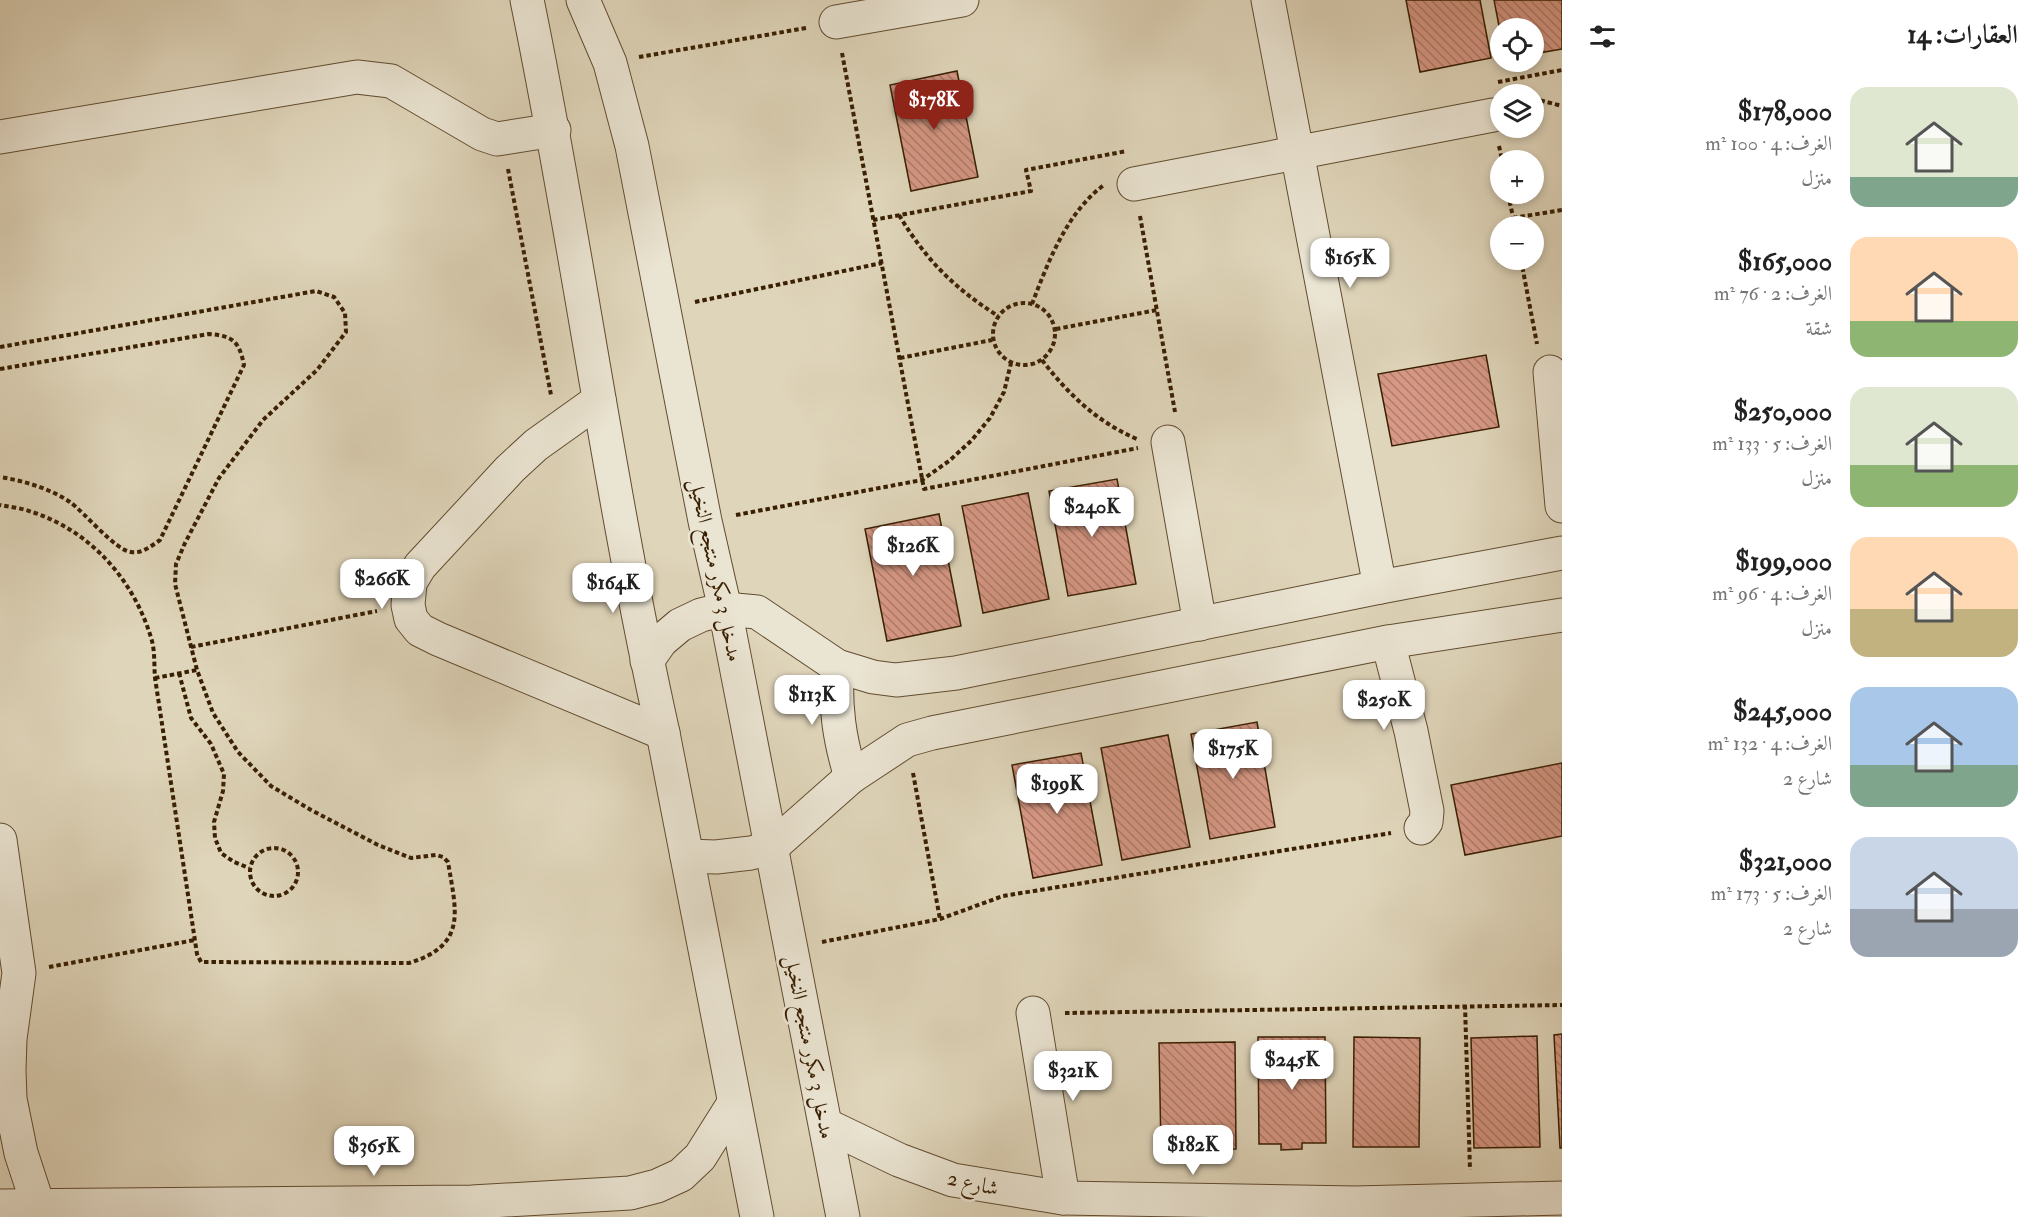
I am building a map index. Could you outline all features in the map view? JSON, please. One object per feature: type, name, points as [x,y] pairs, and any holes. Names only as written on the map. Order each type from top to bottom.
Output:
[{"type":"street","points":[[527,0],[554,130],[599,400],[647,661],[757,1217]]},
{"type":"street","name":"مدخل 3 مكرر منتجع النخيل","points":[[583,0],[610,63],[632,146],[705,521],[725,609],[772,847],[843,1217]]},
{"type":"street","points":[[836,22],[962,0]]},
{"type":"street","points":[[1268,0],[1380,587]]},
{"type":"street","points":[[0,137],[357,77],[391,81],[482,134],[497,139],[554,130]]},
{"type":"street","points":[[1133,178],[1298,152],[1490,116]]},
{"type":"street","points":[[1550,372],[1562,506]]},
{"type":"street","points":[[599,400],[557,428],[510,469],[420,566],[410,583],[408,605],[411,619],[420,630],[663,733]]},
{"type":"street","points":[[1160,444],[1200,624]]},
{"type":"street","points":[[647,661],[661,641],[680,626],[701,615],[725,609],[758,612],[837,666],[873,678],[896,680],[956,674],[1380,587],[1562,553]]},
{"type":"street","points":[[687,856],[716,857],[751,853],[772,847],[851,777],[907,740],[932,733],[1388,642],[1562,615]]},
{"type":"street","points":[[1388,642],[1427,811],[1426,822],[1421,828]]},
{"type":"street","points":[[837,666],[838,724],[851,777]]},
{"type":"street","points":[[0,840],[19,973],[10,1039],[10,1099],[21,1153],[38,1205]]},
{"type":"street","points":[[1033,1013],[1063,1198]]},
{"type":"street","points":[[0,1206],[472,1209],[630,1192],[657,1186],[681,1174],[700,1156],[734,1103]]},
{"type":"street","name":"شارع 2","points":[[826,1125],[899,1160],[953,1180],[1063,1198],[1254,1203],[1562,1198]]},
{"type":"path","points":[[610,63],[836,22],[873,220],[900,358],[924,489],[1180,440],[1128,150],[1026,170],[1031,191],[873,220]]},
{"type":"path","points":[[1544,101],[1562,106]]},
{"type":"path","points":[[482,134],[487,146],[507,165],[557,428]]},
{"type":"path","points":[[1032,304],[1044,272],[1078,210],[1102,186],[1133,178]]},
{"type":"path","points":[[1525,216],[1562,210]]},
{"type":"path","points":[[898,215],[919,247],[951,282],[974,301],[998,316]]},
{"type":"path","points":[[663,309],[882,263]]},
{"type":"path","points":[[1523,270],[1542,374],[1550,372]]},
{"type":"path","points":[[0,347],[316,291],[334,297],[345,313],[346,332],[317,370],[263,420],[219,478],[176,564],[175,584],[197,670],[213,713],[238,752],[271,786],[378,845],[411,858],[436,855],[448,862],[456,908],[453,927],[444,944],[429,957],[409,963],[201,962],[197,954],[155,678],[153,644],[140,608],[121,576],[96,548],[66,527],[31,512],[0,505]]},
{"type":"path","points":[[1019,303],[1032,304],[1043,309],[1051,318],[1056,329],[1055,340],[1050,351],[1042,360],[1032,365],[1022,366],[1011,363],[996,350],[992,340],[993,327],[998,316],[1007,307],[1019,303]]},
{"type":"path","points":[[1056,329],[1157,310]]},
{"type":"path","points":[[0,369],[210,334],[227,336],[234,342],[240,348],[244,365],[160,540],[147,550],[130,552],[115,545],[103,531],[69,502],[29,482],[0,477]]},
{"type":"path","points":[[900,358],[992,340]]},
{"type":"path","points":[[1042,360],[1059,383],[1086,408],[1125,435],[1160,444]]},
{"type":"path","points":[[705,521],[922,480],[950,461],[990,418],[1004,392],[1011,363]]},
{"type":"path","points":[[191,647],[408,605]]},
{"type":"path","points":[[155,678],[197,670]]},
{"type":"path","points":[[179,673],[190,718],[211,744],[224,774],[223,790],[214,822],[215,838],[221,853],[249,868]]},
{"type":"path","points":[[907,740],[940,919]]},
{"type":"path","points":[[790,948],[940,919],[1003,896],[1421,828]]},
{"type":"path","points":[[276,848],[292,855],[298,871],[293,888],[277,896],[268,896],[253,885],[249,868],[259,853],[276,848]]},
{"type":"path","points":[[19,973],[195,940]]},
{"type":"path","points":[[1465,1005],[1470,1201]]},
{"type":"path","points":[[1033,1013],[1562,1005]]},
{"type":"building","points":[[1406,0],[1480,0],[1490,58],[1420,72]]},
{"type":"building","points":[[1494,0],[1562,0],[1562,49],[1544,52],[1544,18],[1497,18]]},
{"type":"building","points":[[957,71],[978,177],[911,191],[890,85]]},
{"type":"building","points":[[1486,355],[1499,427],[1392,446],[1378,374]]},
{"type":"building","points":[[1117,479],[1136,584],[1068,596],[1049,491]]},
{"type":"building","points":[[1028,493],[1049,599],[983,613],[962,506]]},
{"type":"building","points":[[939,514],[961,626],[887,641],[865,529]]},
{"type":"building","points":[[1257,722],[1275,827],[1210,839],[1191,734]]},
{"type":"building","points":[[1168,735],[1190,847],[1122,860],[1101,748]]},
{"type":"building","points":[[1081,753],[1102,865],[1033,878],[1012,765]]},
{"type":"building","points":[[1562,763],[1562,836],[1465,855],[1451,785]]},
{"type":"building","points":[[1562,1034],[1562,1148],[1560,1148],[1554,1035]]},
{"type":"building","points":[[1537,1036],[1540,1147],[1474,1148],[1471,1038]]},
{"type":"building","points":[[1258,1037],[1325,1037],[1326,1143],[1302,1143],[1302,1149],[1281,1150],[1281,1144],[1259,1144]]},
{"type":"building","points":[[1354,1037],[1420,1038],[1419,1147],[1353,1147]]},
{"type":"building","points":[[1235,1042],[1236,1149],[1161,1150],[1159,1043]]}]
